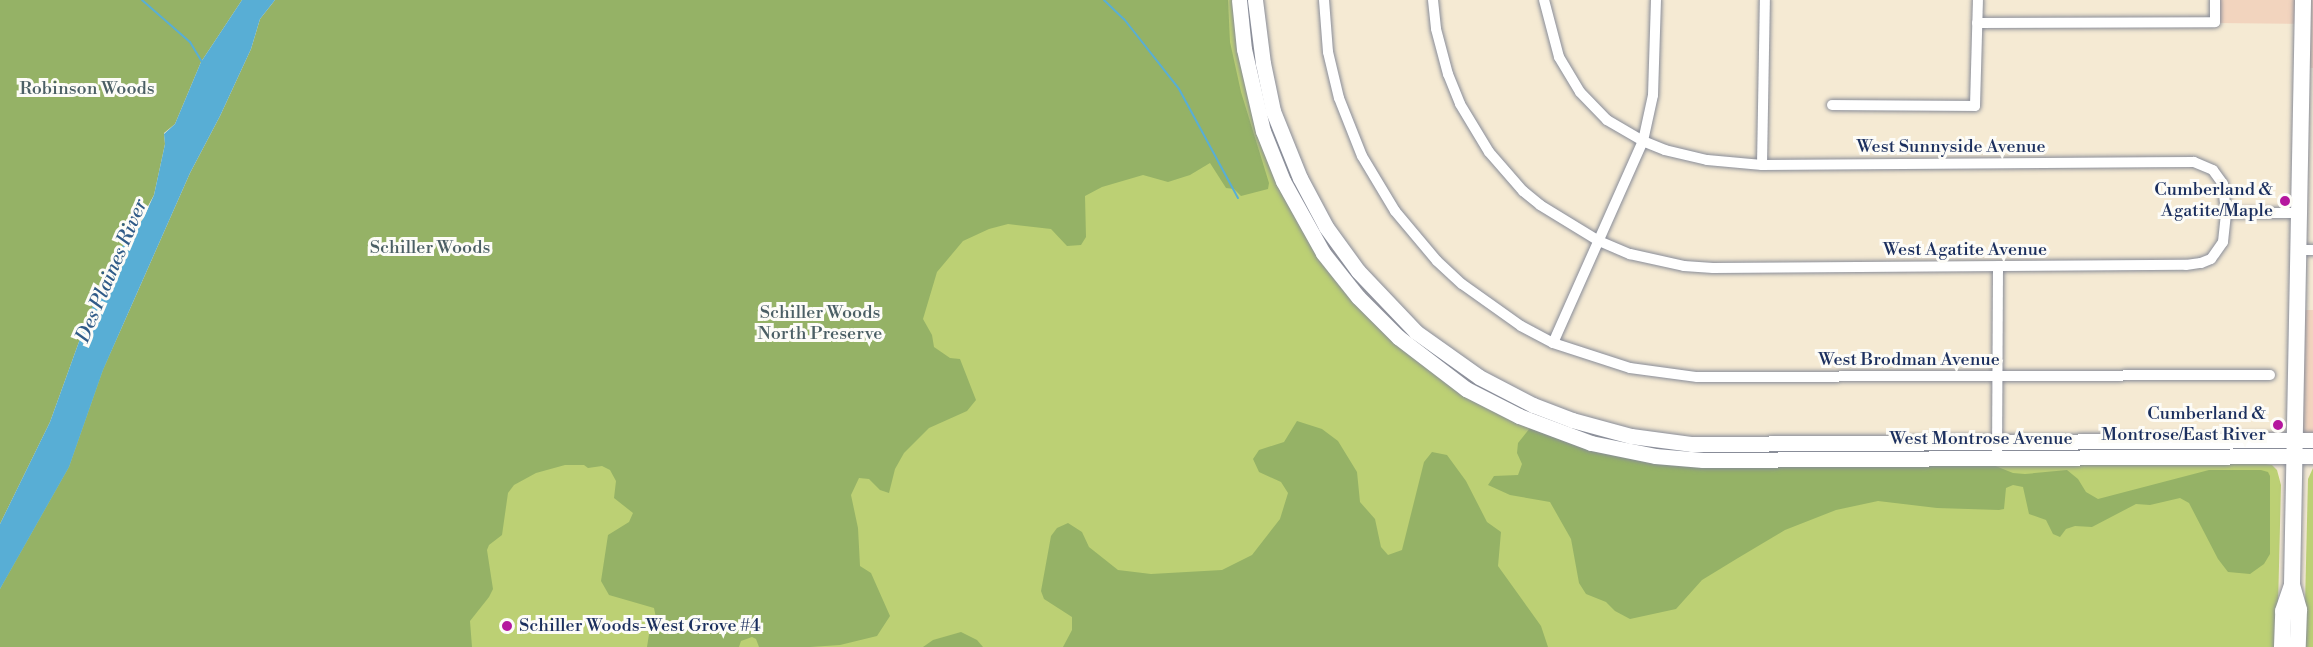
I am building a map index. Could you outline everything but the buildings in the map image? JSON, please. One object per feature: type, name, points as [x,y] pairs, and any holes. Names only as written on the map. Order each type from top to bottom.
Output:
[{"type":"main road","points":[[1239,0],[1244,49],[1255,103],[1283,181],[1328,260],[1358,297],[1398,337],[1450,378],[1489,402],[1558,432],[1591,443],[1644,454],[1721,453]]},
{"type":"main road","points":[[1255,0],[1267,88],[1293,163],[1326,226],[1358,272],[1396,313],[1455,362],[1504,392],[1533,405],[1572,420],[1631,436],[1721,453]]},
{"type":"main road","points":[[2298,647],[2299,610],[2292,585],[2295,448],[2306,250],[2299,213],[2307,129],[2303,0]]},
{"type":"main road","name":"West Montrose Avenue","points":[[1721,453],[1997,459],[2295,448],[2313,440]]},
{"type":"main road","name":"West Montrose Avenue","points":[[1721,453],[1997,443],[2295,448],[2313,456]]},
{"type":"main road","points":[[2283,647],[2283,611],[2292,585]]},
{"type":"street","name":"West Brodman Avenue","points":[[1324,0],[1328,52],[1339,98],[1362,156],[1395,211],[1437,261],[1462,285],[1521,326],[1553,342],[1630,368],[1697,377],[2270,375]]},
{"type":"street","name":"West Agatite Avenue","points":[[1433,0],[1436,29],[1448,74],[1474,130],[1523,191],[1563,221],[1599,241],[1630,254],[1658,261],[1713,268],[2201,263],[2218,252],[2223,242],[2226,213]]},
{"type":"street","name":"West Sunnyside Avenue","points":[[1544,0],[1559,57],[1580,92],[1607,120],[1643,141],[1707,160],[1762,165],[2194,162],[2213,170],[2219,176],[2223,184],[2226,213]]},
{"type":"street","points":[[1553,342],[1643,141],[1653,95],[1656,0]]},
{"type":"street","points":[[1762,165],[1766,0]]},
{"type":"street","points":[[1832,105],[1975,106],[1978,0]]},
{"type":"street","points":[[1977,23],[2215,22],[2215,0]]},
{"type":"street","points":[[2226,213],[2299,213]]},
{"type":"street","points":[[1997,459],[1998,266]]},
{"type":"shaded area","points":[[2217,0],[2313,0],[2313,68],[2309,68],[2309,24],[2217,23]]},
{"type":"shaded area","points":[[2305,310],[2313,310],[2313,436],[2301,436]]},
{"type":"green space","name":"Robinson Woods","points":[[0,0],[242,0],[201,62],[175,124],[164,133],[165,144],[154,195],[89,314],[50,422],[0,524]]},
{"type":"green space","name":"Schiller Woods North Preserve","points":[[275,0],[1233,0],[1275,177],[1303,232],[1338,282],[1522,425],[1582,447],[1615,455],[2260,463],[2272,465],[2277,470],[2281,485],[2277,647],[0,647],[0,589]]},
{"type":"green space","name":"Schiller Woods","points":[[275,0],[1228,0],[1230,42],[1241,92],[1269,183],[1268,189],[1241,196],[1234,189],[1226,188],[1210,163],[1190,175],[1168,182],[1143,175],[1102,187],[1085,196],[1086,237],[1081,245],[1067,246],[1051,229],[1008,224],[989,229],[963,241],[937,272],[923,319],[932,335],[934,347],[950,358],[960,359],[976,400],[967,411],[929,428],[904,453],[895,469],[889,493],[880,490],[869,479],[859,478],[851,495],[858,528],[860,566],[871,573],[890,616],[877,636],[840,645],[810,647],[759,647],[756,639],[752,637],[741,641],[739,647],[647,647],[650,628],[656,618],[654,608],[609,595],[601,581],[608,535],[629,522],[633,513],[614,498],[616,481],[610,470],[602,466],[588,468],[584,465],[565,465],[536,473],[514,485],[508,493],[502,535],[489,545],[487,550],[493,589],[470,621],[472,647],[0,647],[0,589],[69,467],[103,370],[190,173],[251,49],[260,19]]},
{"type":"green space","points":[[1297,421],[1322,429],[1338,441],[1357,472],[1360,502],[1375,519],[1381,547],[1388,555],[1402,550],[1424,462],[1432,452],[1447,455],[1466,481],[1487,522],[1501,532],[1498,566],[1541,626],[1548,647],[1063,647],[1072,630],[1072,617],[1044,599],[1041,591],[1051,536],[1057,528],[1068,523],[1082,532],[1089,547],[1118,570],[1151,574],[1222,570],[1252,555],[1280,519],[1288,493],[1281,482],[1259,472],[1253,459],[1259,450],[1284,442]]},
{"type":"green space","points":[[1530,428],[1582,447],[1615,455],[1993,465],[2013,473],[2025,474],[2067,470],[2078,479],[2086,492],[2098,499],[2209,470],[2261,470],[2268,472],[2270,476],[2270,554],[2264,564],[2250,574],[2228,572],[2218,559],[2189,503],[2180,498],[2150,505],[2136,504],[2092,527],[2075,526],[2066,529],[2060,537],[2053,534],[2046,520],[2029,514],[2023,487],[2013,485],[2006,488],[2004,509],[1999,510],[1937,508],[1878,501],[1836,510],[1785,530],[1702,580],[1676,609],[1630,619],[1615,611],[1606,602],[1586,594],[1579,583],[1571,539],[1550,502],[1510,495],[1488,485],[1494,476],[1518,475],[1522,464],[1517,453],[1518,443]]},
{"type":"green space","points":[[2313,468],[2313,647],[2304,647],[2308,479]]},
{"type":"green space","points":[[961,632],[977,640],[983,647],[923,647],[933,640]]},
{"type":"water","name":"Des Plaines River","points":[[242,0],[275,0],[260,19],[251,49],[190,173],[103,370],[69,467],[0,589],[0,524],[50,422],[89,314],[121,248],[143,219],[154,195],[165,144],[164,134],[175,124],[201,62]]},
{"type":"waterway","points":[[142,0],[190,42],[203,64]]},
{"type":"waterway","points":[[1104,0],[1124,19],[1179,89],[1238,198]]},
{"type":"place","name":"Cumberland & Agatite/Maple","points":[[2285,201]]},
{"type":"place","name":"Cumberland & Montrose/East River","points":[[2278,425]]},
{"type":"place","name":"Schiller Woods-West Grove #4","points":[[507,626]]}]
